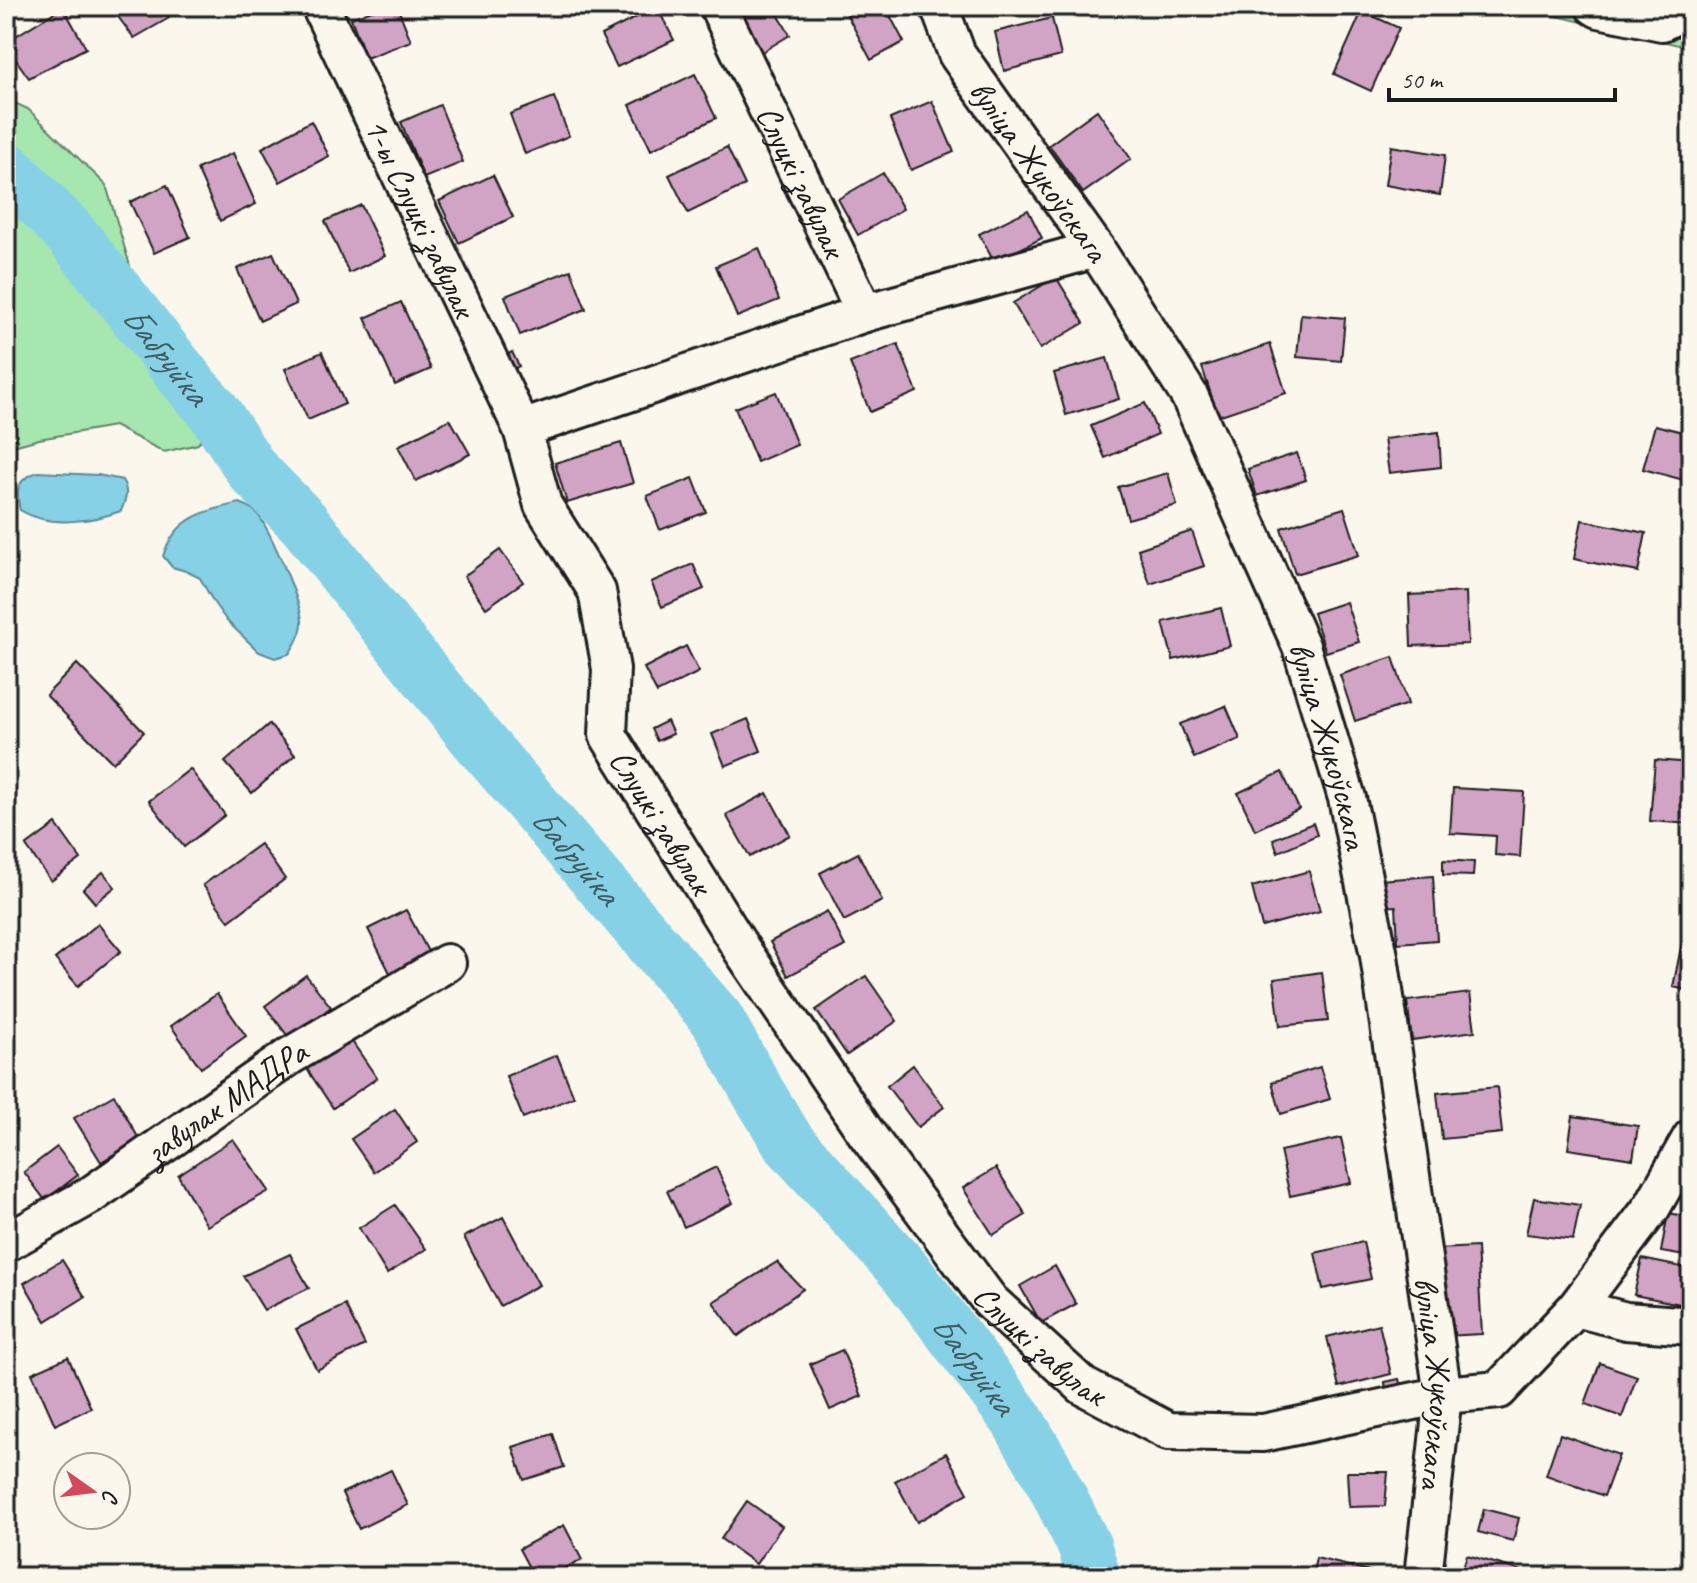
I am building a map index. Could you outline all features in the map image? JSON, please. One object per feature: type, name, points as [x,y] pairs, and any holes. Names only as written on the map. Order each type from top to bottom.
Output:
[{"type":"street","name":"1-ы Слуцкі завулак","points":[[320,6],[522,429]]},
{"type":"street","name":"Слуцкі завулак","points":[[718,6],[865,313]]},
{"type":"street","name":"вуліца Жукоўскага","points":[[939,6],[957,54],[1096,249],[1189,395],[1301,646],[1347,798],[1379,956],[1443,1395],[1423,1577]]},
{"type":"street","points":[[1594,6],[1662,22],[1691,7]]},
{"type":"street","points":[[522,429],[865,313],[1096,249]]},
{"type":"street","name":"Слуцкі завулак","points":[[522,429],[543,505],[597,591],[611,669],[608,735],[742,950],[866,1133],[990,1301],[1083,1386],[1168,1431],[1263,1433],[1443,1395],[1499,1390],[1576,1308],[1652,1207],[1691,1138]]},
{"type":"street","name":"завулак МАДРа","points":[[6,1243],[91,1195],[290,1056],[447,963]]},
{"type":"street","points":[[1576,1308],[1626,1321],[1691,1326]]},
{"type":"green space","points":[[1515,6],[1691,6],[1691,48]]},
{"type":"green space","points":[[6,99],[28,109],[106,185],[133,276],[201,358],[226,402],[198,444],[164,452],[114,426],[6,448]]},
{"type":"water","points":[[38,472],[98,475],[122,480],[126,495],[121,511],[70,521],[31,516],[20,510],[18,491],[26,478]]},
{"type":"water","points":[[239,503],[259,516],[284,567],[300,610],[302,625],[296,642],[289,654],[275,658],[259,652],[227,621],[200,578],[172,567],[163,556],[168,543],[183,524],[202,513]]},
{"type":"building","points":[[110,6],[160,6],[169,18],[134,38]]},
{"type":"building","points":[[382,6],[397,6],[411,41],[366,58],[351,18]]},
{"type":"building","points":[[741,6],[773,6],[790,35],[757,55],[731,12]]},
{"type":"building","points":[[865,6],[885,6],[904,42],[871,60],[847,15]]},
{"type":"building","points":[[63,7],[86,48],[29,78],[6,42]]},
{"type":"building","points":[[657,7],[674,40],[617,67],[601,35]]},
{"type":"building","points":[[1362,11],[1399,28],[1371,91],[1334,74]]},
{"type":"building","points":[[1052,18],[1061,56],[1004,71],[995,32]]},
{"type":"building","points":[[695,74],[716,118],[651,150],[630,105]]},
{"type":"building","points":[[554,97],[569,136],[525,154],[510,114]]},
{"type":"building","points":[[932,101],[954,152],[911,170],[890,119]]},
{"type":"building","points":[[440,105],[463,162],[424,178],[401,122]]},
{"type":"building","points":[[1097,110],[1131,159],[1083,193],[1049,145]]},
{"type":"building","points":[[311,121],[329,156],[280,182],[262,148]]},
{"type":"building","points":[[1391,146],[1445,155],[1440,195],[1385,185]]},
{"type":"building","points":[[727,147],[745,185],[688,213],[669,175]]},
{"type":"building","points":[[233,153],[256,204],[220,221],[197,169]]},
{"type":"building","points":[[883,173],[903,209],[858,235],[838,199]]},
{"type":"building","points":[[493,175],[513,217],[459,243],[439,201]]},
{"type":"building","points":[[167,185],[190,237],[154,253],[130,202]]},
{"type":"building","points":[[361,205],[385,256],[349,273],[325,221]]},
{"type":"building","points":[[1028,210],[1042,238],[994,262],[979,234]]},
{"type":"building","points":[[759,248],[779,300],[737,317],[716,266]]},
{"type":"building","points":[[273,253],[296,304],[260,321],[237,269]]},
{"type":"building","points":[[571,270],[586,309],[520,335],[505,296]]},
{"type":"building","points":[[1056,277],[1084,323],[1040,349],[1013,303]]},
{"type":"building","points":[[401,302],[431,369],[395,385],[365,318]]},
{"type":"building","points":[[1301,314],[1345,318],[1341,361],[1297,357]]},
{"type":"building","points":[[898,344],[917,392],[870,412],[850,363]]},
{"type":"building","points":[[1270,344],[1286,393],[1218,416],[1202,367]]},
{"type":"building","points":[[322,352],[345,404],[308,420],[285,369]]},
{"type":"building","points":[[512,352],[519,366],[510,371],[504,357]]},
{"type":"building","points":[[1107,358],[1119,399],[1066,415],[1054,373]]},
{"type":"building","points":[[776,392],[797,445],[757,462],[735,408]]},
{"type":"building","points":[[1145,403],[1158,434],[1105,458],[1091,426]]},
{"type":"building","points":[[450,419],[470,454],[416,481],[398,446]]},
{"type":"building","points":[[1655,425],[1691,434],[1691,482],[1643,469]]},
{"type":"building","points":[[1439,432],[1441,467],[1389,473],[1384,439]]},
{"type":"building","points":[[621,443],[633,483],[567,503],[555,463]]},
{"type":"building","points":[[1297,453],[1306,480],[1257,496],[1248,469]]},
{"type":"building","points":[[1168,473],[1177,505],[1128,519],[1118,487]]},
{"type":"building","points":[[693,478],[706,512],[660,530],[647,496]]},
{"type":"building","points":[[1344,508],[1359,555],[1295,574],[1281,528]]},
{"type":"building","points":[[1582,520],[1646,533],[1638,572],[1574,559]]},
{"type":"building","points":[[1192,531],[1204,566],[1150,584],[1138,549]]},
{"type":"building","points":[[500,550],[523,582],[486,608],[464,576]]},
{"type":"building","points":[[693,564],[704,589],[662,607],[651,582]]},
{"type":"building","points":[[1466,592],[1468,644],[1411,646],[1409,595]]},
{"type":"building","points":[[1346,602],[1359,642],[1326,652],[1313,613]]},
{"type":"building","points":[[1221,608],[1230,646],[1173,660],[1163,622]]},
{"type":"building","points":[[686,646],[699,672],[657,693],[644,668]]},
{"type":"building","points":[[1393,657],[1408,704],[1355,721],[1340,675]]},
{"type":"building","points":[[77,664],[144,732],[113,763],[46,695]]},
{"type":"building","points":[[1226,706],[1240,739],[1194,758],[1180,724]]},
{"type":"building","points":[[748,719],[761,751],[725,766],[712,734]]},
{"type":"building","points":[[667,721],[673,734],[657,741],[651,729]]},
{"type":"building","points":[[269,724],[295,755],[252,793],[225,762]]},
{"type":"building","points":[[1655,760],[1691,763],[1691,824],[1650,821]]},
{"type":"building","points":[[190,769],[225,815],[184,847],[149,801]]},
{"type":"building","points":[[1282,772],[1299,809],[1255,830],[1238,793]]},
{"type":"building","points":[[1453,788],[1524,792],[1520,857],[1495,855],[1496,836],[1450,833]]},
{"type":"building","points":[[767,793],[790,835],[750,857],[726,815]]},
{"type":"building","points":[[1313,823],[1317,835],[1278,852],[1273,839]]},
{"type":"building","points":[[56,824],[81,859],[51,881],[26,846]]},
{"type":"building","points":[[260,844],[285,879],[229,921],[203,885]]},
{"type":"building","points":[[858,853],[882,901],[844,921],[820,873]]},
{"type":"building","points":[[1443,860],[1474,862],[1473,876],[1443,875]]},
{"type":"building","points":[[1309,871],[1320,911],[1262,927],[1252,887]]},
{"type":"building","points":[[103,872],[115,887],[95,903],[83,889]]},
{"type":"building","points":[[1433,876],[1437,940],[1398,943],[1396,906],[1381,907],[1379,880]]},
{"type":"building","points":[[406,910],[432,959],[393,979],[368,929]]},
{"type":"building","points":[[827,911],[845,946],[788,976],[770,942]]},
{"type":"building","points":[[98,924],[121,951],[78,986],[55,959]]},
{"type":"building","points":[[1683,937],[1691,938],[1691,991],[1673,987]]},
{"type":"building","points":[[1322,972],[1328,1021],[1280,1026],[1274,979]]},
{"type":"building","points":[[306,975],[331,1007],[290,1039],[265,1006]]},
{"type":"building","points":[[866,976],[897,1021],[847,1055],[816,1010]]},
{"type":"building","points":[[1470,993],[1475,1031],[1412,1040],[1407,1001]]},
{"type":"building","points":[[217,994],[246,1036],[201,1068],[171,1026]]},
{"type":"building","points":[[351,1040],[377,1078],[333,1108],[307,1069]]},
{"type":"building","points":[[557,1055],[574,1097],[523,1118],[506,1076]]},
{"type":"building","points":[[913,1065],[944,1107],[918,1127],[887,1086]]},
{"type":"building","points":[[1320,1067],[1330,1099],[1281,1114],[1272,1082]]},
{"type":"building","points":[[1497,1087],[1502,1133],[1442,1139],[1437,1093]]},
{"type":"building","points":[[114,1095],[139,1139],[101,1162],[74,1118]]},
{"type":"building","points":[[395,1109],[417,1142],[374,1172],[351,1139]]},
{"type":"building","points":[[1573,1116],[1638,1126],[1633,1159],[1568,1149]]},
{"type":"building","points":[[1341,1138],[1351,1183],[1290,1196],[1280,1151]]},
{"type":"building","points":[[233,1139],[269,1191],[207,1226],[178,1175]]},
{"type":"building","points":[[57,1147],[78,1175],[45,1200],[24,1172]]},
{"type":"building","points":[[716,1167],[733,1203],[684,1227],[667,1191]]},
{"type":"building","points":[[996,1168],[1026,1215],[993,1235],[963,1188]]},
{"type":"building","points":[[1534,1198],[1580,1205],[1573,1240],[1526,1234]]},
{"type":"building","points":[[395,1205],[426,1249],[387,1274],[359,1228]]},
{"type":"building","points":[[1668,1213],[1691,1217],[1691,1257],[1661,1252]]},
{"type":"building","points":[[503,1217],[539,1285],[500,1306],[464,1237]]},
{"type":"building","points":[[1363,1242],[1371,1279],[1323,1289],[1315,1253]]},
{"type":"building","points":[[1477,1247],[1482,1334],[1444,1336],[1438,1249]]},
{"type":"building","points":[[290,1254],[309,1288],[264,1310],[243,1276]]},
{"type":"building","points":[[1642,1259],[1691,1269],[1691,1306],[1634,1295]]},
{"type":"building","points":[[62,1260],[85,1297],[46,1321],[24,1283]]},
{"type":"building","points":[[777,1262],[803,1289],[738,1336],[713,1302]]},
{"type":"building","points":[[1055,1266],[1076,1304],[1041,1323],[1020,1286]]},
{"type":"building","points":[[345,1305],[365,1345],[317,1370],[296,1329]]},
{"type":"building","points":[[1379,1324],[1391,1374],[1339,1387],[1327,1337]]},
{"type":"building","points":[[842,1350],[862,1396],[830,1410],[810,1364]]},
{"type":"building","points":[[68,1357],[91,1408],[55,1425],[32,1373]]},
{"type":"building","points":[[1600,1363],[1637,1376],[1622,1417],[1585,1404]]},
{"type":"building","points":[[1399,1379],[1401,1387],[1386,1390],[1385,1382]]},
{"type":"building","points":[[553,1434],[564,1467],[524,1480],[513,1447]]},
{"type":"building","points":[[1560,1434],[1619,1455],[1604,1496],[1546,1475]]},
{"type":"building","points":[[946,1453],[968,1493],[917,1522],[895,1481]]},
{"type":"building","points":[[391,1470],[408,1505],[359,1529],[342,1493]]},
{"type":"building","points":[[1347,1472],[1388,1472],[1385,1506],[1349,1507]]},
{"type":"building","points":[[747,1501],[782,1526],[756,1564],[721,1539]]},
{"type":"building","points":[[1484,1509],[1519,1518],[1513,1541],[1478,1532]]},
{"type":"building","points":[[564,1525],[582,1560],[549,1577],[534,1577],[519,1549]]},
{"type":"building","points":[[1467,1555],[1543,1577],[1460,1577]]},
{"type":"building","points":[[1316,1558],[1378,1573],[1377,1577],[1312,1577]]},
{"type":"waterway","name":"Бабруйка","points":[[6,168],[70,233],[213,410],[252,470],[304,523],[476,738],[717,1019],[789,1143],[905,1271],[1016,1418],[1045,1467],[1084,1545],[1094,1577]]}]
